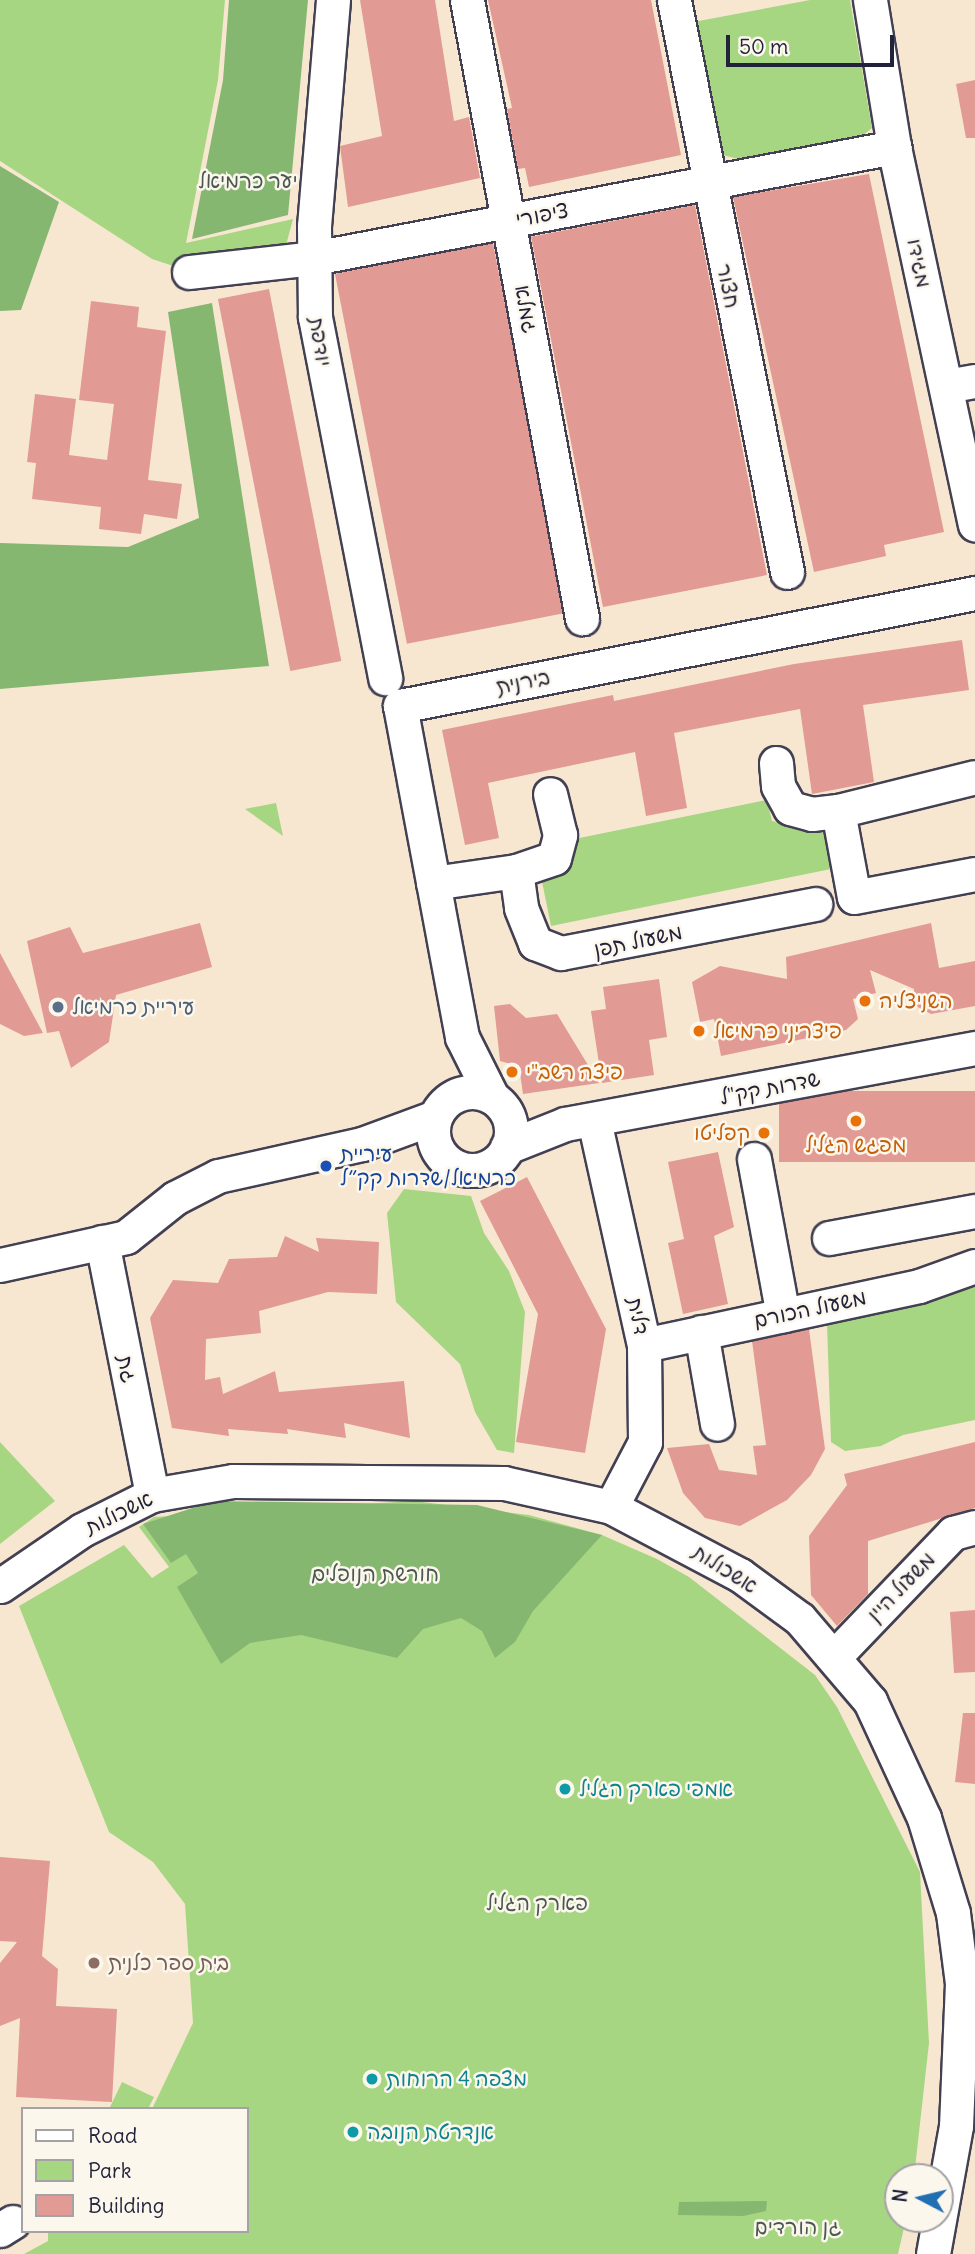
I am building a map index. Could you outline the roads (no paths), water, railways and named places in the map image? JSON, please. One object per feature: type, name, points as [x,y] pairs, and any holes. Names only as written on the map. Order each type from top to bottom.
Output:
[{"type":"street","name":"יודפת","points":[[333,0],[314,258],[315,317],[385,678]]},
{"type":"street","name":"גמלא","points":[[467,0],[582,618]]},
{"type":"street","name":"חצור","points":[[674,0],[707,183],[787,572]]},
{"type":"street","name":"מגידו","points":[[870,0],[894,147],[960,383],[975,524]]},
{"type":"street","name":"ציפורי","points":[[189,272],[314,258],[894,147]]},
{"type":"street","name":"בירנית","points":[[497,1101],[462,1037],[400,706],[974,597]]},
{"type":"street","points":[[776,763],[778,786],[790,808],[812,814],[838,811],[975,777]]},
{"type":"street","points":[[433,883],[516,871],[554,858],[560,835],[550,794]]},
{"type":"street","points":[[838,811],[854,897],[975,874]]},
{"type":"street","name":"משעול תפן","points":[[516,871],[521,908],[535,943],[561,953],[815,904]]},
{"type":"street","name":"בירנית","points":[[442,1108],[462,1037]]},
{"type":"street","name":"שדרות קק\"ל","points":[[507,1147],[579,1122],[975,1048]]},
{"type":"street","points":[[0,1265],[126,1237],[175,1198],[218,1176],[362,1144],[442,1108],[467,1092],[579,1122]]},
{"type":"street","points":[[362,1144],[442,1155],[473,1170],[495,1162],[507,1147],[510,1123],[497,1101]]},
{"type":"street","points":[[442,1108],[433,1132],[442,1155]]},
{"type":"street","name":"דלית","points":[[579,1122],[644,1345],[645,1442],[611,1507]]},
{"type":"street","points":[[754,1159],[783,1315]]},
{"type":"street","points":[[829,1238],[975,1212]]},
{"type":"street","name":"גת","points":[[102,1242],[152,1495]]},
{"type":"street","name":"משעול הכורם","points":[[644,1345],[919,1286],[975,1266]]},
{"type":"street","points":[[701,1332],[717,1424]]},
{"type":"street","name":"אשכולות","points":[[0,1586],[82,1530],[152,1495],[233,1481],[467,1480],[611,1507],[740,1575],[800,1619],[870,1700],[924,1818],[953,1913],[962,1983],[956,2126],[933,2254]]},
{"type":"street","name":"משעול היין","points":[[834,1657],[953,1533],[975,1527]]},
{"type":"place","name":"השניצליה","points":[[865,1001]]},
{"type":"place","name":"עיריית כרמיאל","points":[[58,1007]]},
{"type":"place","name":"פיצריני כרמיאל","points":[[699,1031]]},
{"type":"place","name":"פיצה רשב\"י","points":[[512,1072]]},
{"type":"place","name":"מפגש הגליל","points":[[856,1121]]},
{"type":"place","name":"קפליטו","points":[[764,1133]]},
{"type":"place","name":"עיריית כרמיאל/שדרות קק״ל","points":[[326,1166]]},
{"type":"place","name":"אמפי פארק הגליל","points":[[565,1789]]},
{"type":"place","name":"בית ספר כלנית","points":[[94,1963]]},
{"type":"place","name":"מצפה 4 הרוחות","points":[[372,2079]]},
{"type":"place","name":"אנדרטת הנובה","points":[[353,2132]]},
{"type":"park label","name":"יער כרמיאל","points":[[248,181]]},
{"type":"park label","name":"חורשת הנופלים","points":[[375,1574]]},
{"type":"park label","name":"פארק הגליל","points":[[537,1903]]},
{"type":"park label","name":"גן הורדים","points":[[798,2227]]}]
